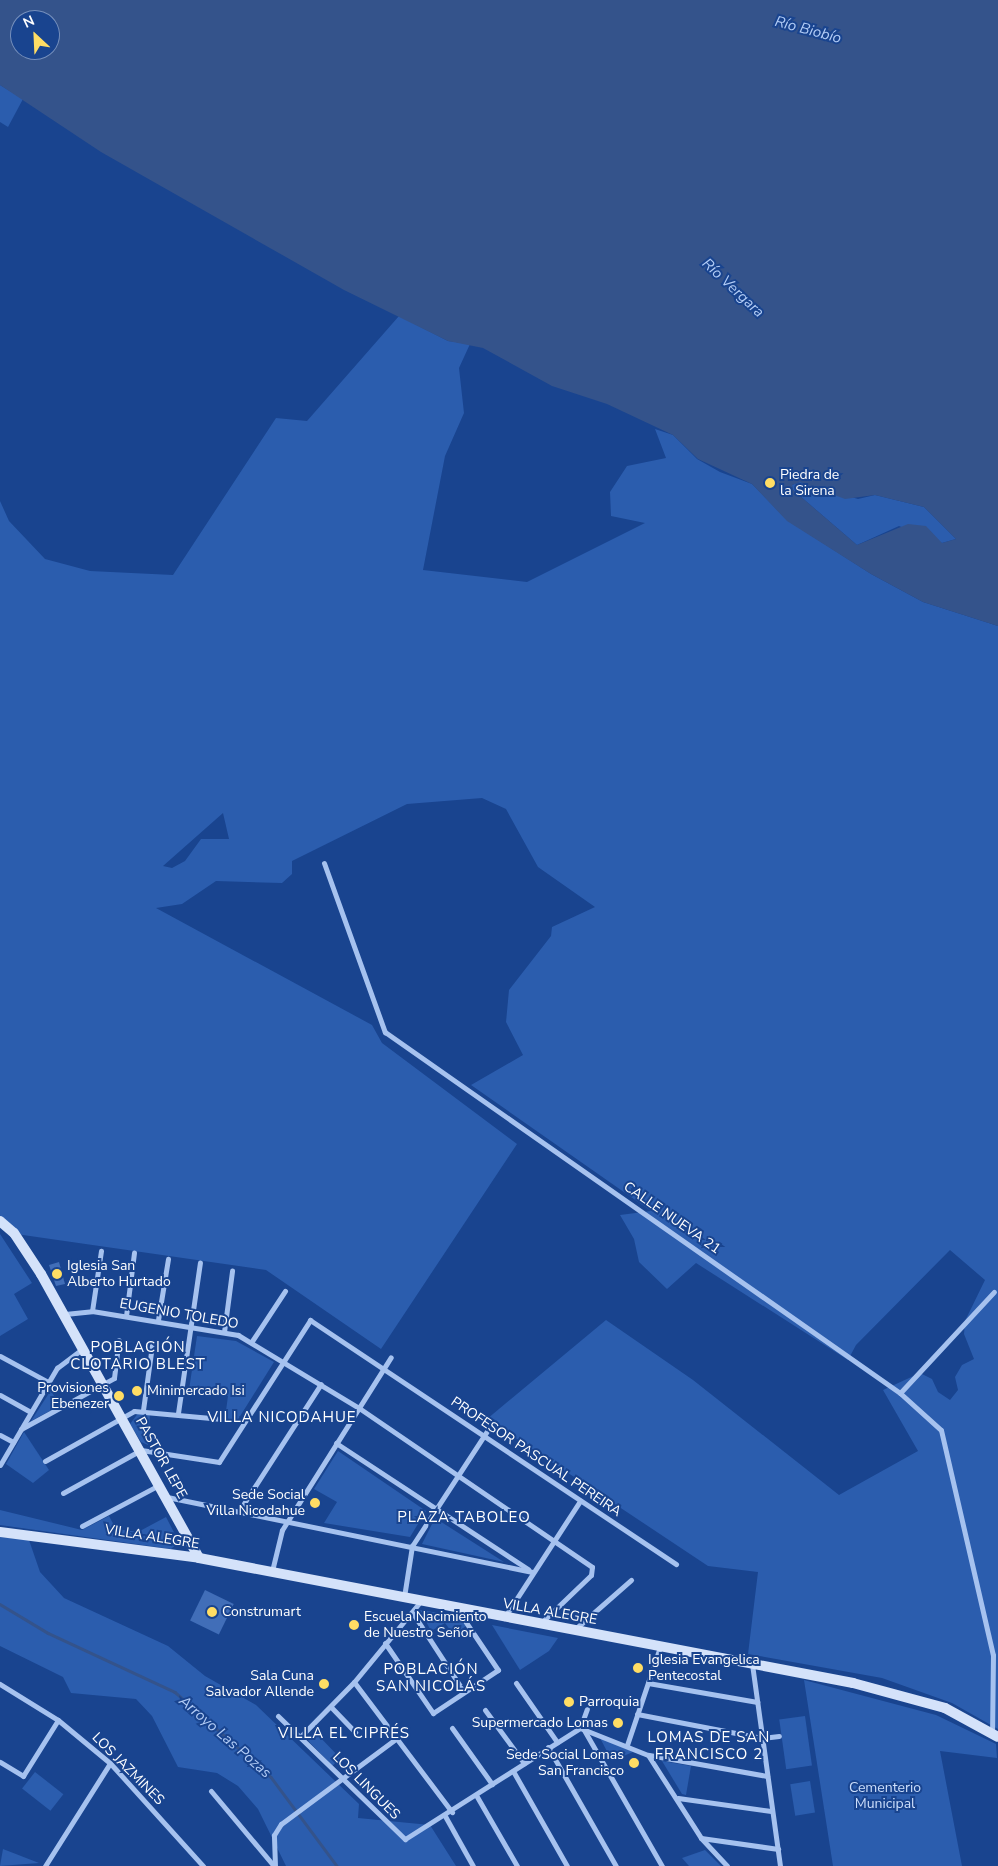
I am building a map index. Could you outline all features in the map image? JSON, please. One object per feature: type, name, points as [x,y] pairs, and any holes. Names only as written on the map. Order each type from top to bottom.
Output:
[{"type":"main road","name":"PASTOR LEPE","points":[[0,1221],[28,1253],[65,1314],[199,1558]]},
{"type":"main road","name":"VILLA ALEGRE","points":[[0,1532],[199,1558],[538,1626],[573,1630],[898,1693],[945,1708],[995,1735]]},
{"type":"street","name":"CALLE NUEVA 21","points":[[324,863],[385,1032],[900,1393],[941,1430],[993,1655],[995,1735]]},
{"type":"street","points":[[92,1311],[101,1251]]},
{"type":"street","points":[[126,1316],[134,1253]]},
{"type":"street","points":[[158,1320],[168,1259]]},
{"type":"street","points":[[178,1413],[200,1263]]},
{"type":"street","points":[[224,1332],[232,1271]]},
{"type":"street","points":[[252,1341],[286,1291]]},
{"type":"street","points":[[900,1393],[994,1292]]},
{"type":"street","name":"EUGENIO TOLEDO","points":[[65,1314],[92,1311],[224,1332],[252,1341],[359,1408],[554,1540],[593,1570],[538,1626]]},
{"type":"street","name":"PROFESOR PASCUAL PEREIRA","points":[[283,1361],[310,1320],[385,1367],[483,1436],[676,1564]]},
{"type":"street","points":[[21,1429],[105,1385],[114,1378],[119,1340]]},
{"type":"street","points":[[143,1410],[152,1345]]},
{"type":"street","points":[[0,1465],[61,1362],[84,1348]]},
{"type":"street","points":[[0,1356],[48,1382]]},
{"type":"street","points":[[272,1572],[278,1542],[289,1521],[392,1356]]},
{"type":"street","points":[[63,1493],[140,1450],[219,1462],[283,1361]]},
{"type":"street","points":[[239,1511],[321,1384]]},
{"type":"street","points":[[0,1395],[31,1412]]},
{"type":"street","points":[[45,1461],[122,1417],[143,1410],[222,1419]]},
{"type":"street","points":[[404,1598],[412,1546],[456,1474],[491,1425]]},
{"type":"street","points":[[0,1435],[13,1442]]},
{"type":"street","points":[[336,1443],[434,1510],[532,1572]]},
{"type":"street","points":[[82,1526],[160,1484]]},
{"type":"street","points":[[167,1497],[532,1572]]},
{"type":"street","points":[[504,1618],[532,1572],[580,1501]]},
{"type":"street","points":[[573,1630],[631,1580]]},
{"type":"street","points":[[300,1737],[354,1682],[420,1602]]},
{"type":"street","points":[[385,1643],[433,1713],[498,1670],[457,1609]]},
{"type":"street","points":[[412,1612],[464,1692]]},
{"type":"street","points":[[627,1744],[660,1647]]},
{"type":"street","points":[[752,1664],[780,1866]]},
{"type":"street","points":[[354,1682],[452,1812]]},
{"type":"street","points":[[516,1683],[557,1742]]},
{"type":"street","points":[[648,1683],[757,1702]]},
{"type":"street","name":"LOS JAZMINES","points":[[0,1684],[58,1720],[110,1763],[200,1865]]},
{"type":"street","points":[[331,1707],[355,1732]]},
{"type":"street","points":[[587,1708],[582,1729],[662,1866]]},
{"type":"street","points":[[485,1710],[524,1763]]},
{"type":"street","points":[[638,1714],[762,1738],[779,1736]]},
{"type":"street","name":"LOS LINGUES","points":[[278,1716],[405,1839],[445,1816]]},
{"type":"street","points":[[0,1762],[23,1776],[58,1720]]},
{"type":"street","points":[[452,1728],[492,1784]]},
{"type":"street","points":[[472,1866],[445,1816],[548,1747],[582,1729],[627,1744],[648,1755],[767,1776]]},
{"type":"street","points":[[274,1866],[274,1836],[281,1824],[304,1803],[342,1779],[397,1738]]},
{"type":"street","points":[[548,1747],[616,1866]]},
{"type":"street","points":[[648,1755],[678,1798],[701,1838],[727,1866]]},
{"type":"street","points":[[45,1866],[110,1763]]},
{"type":"street","points":[[513,1771],[567,1866]]},
{"type":"street","points":[[212,1791],[274,1866]]},
{"type":"street","points":[[476,1795],[518,1866]]},
{"type":"street","points":[[678,1798],[771,1811]]},
{"type":"street","points":[[701,1838],[778,1849]]},
{"type":"green space","points":[[0,85],[23,99],[8,127],[0,122]]},
{"type":"green space","points":[[399,316],[448,341],[470,344],[459,368],[464,413],[445,456],[423,570],[527,582],[645,523],[611,516],[610,492],[627,466],[666,458],[655,429],[673,435],[697,459],[720,472],[752,484],[787,520],[871,574],[923,602],[998,626],[998,1729],[952,1703],[882,1678],[748,1654],[758,1572],[708,1566],[487,1419],[606,1320],[693,1380],[839,1495],[918,1451],[883,1390],[920,1373],[932,1379],[938,1392],[950,1400],[958,1390],[955,1377],[962,1365],[974,1359],[964,1334],[965,1321],[985,1280],[950,1250],[856,1345],[848,1360],[696,1263],[667,1289],[639,1262],[634,1239],[620,1215],[651,1211],[471,1085],[523,1055],[506,1022],[509,990],[551,936],[552,927],[595,907],[538,867],[506,809],[482,798],[407,804],[292,861],[292,874],[282,883],[216,881],[182,904],[156,908],[372,1025],[382,1043],[517,1144],[381,1349],[266,1270],[16,1234],[0,1216],[0,501],[9,521],[45,559],[90,571],[173,575],[276,418],[307,421]],"holes":[[[223,813],[229,839],[201,839],[185,861],[172,868],[163,866]]]},
{"type":"green space","points":[[800,482],[858,499],[875,495],[924,507],[956,539],[942,543],[899,526],[857,545],[793,490],[792,485]]},
{"type":"green space","points":[[0,1234],[32,1283],[14,1294],[28,1319],[0,1336]]},
{"type":"green space","points":[[197,1336],[236,1341],[274,1362],[237,1421],[225,1418],[228,1396],[189,1390]]},
{"type":"green space","points":[[51,1390],[59,1406],[31,1421]]},
{"type":"green space","points":[[139,1412],[150,1413],[148,1445],[141,1442],[130,1424]]},
{"type":"green space","points":[[24,1432],[49,1470],[33,1483],[6,1464]]},
{"type":"green space","points":[[338,1451],[426,1511],[410,1537],[324,1523],[337,1502],[314,1489]]},
{"type":"green space","points":[[0,1510],[82,1530],[109,1516],[116,1529],[138,1532],[166,1517],[179,1542],[171,1549],[0,1525]]},
{"type":"green space","points":[[435,1518],[504,1562],[422,1544]]},
{"type":"green space","points":[[0,1537],[29,1540],[40,1572],[64,1598],[168,1646],[205,1676],[256,1705],[359,1804],[358,1818],[430,1825],[456,1866],[286,1866],[258,1809],[238,1786],[217,1773],[178,1767],[152,1716],[136,1699],[71,1693],[63,1677],[0,1646]]},
{"type":"green space","points":[[420,1610],[458,1616],[466,1626],[454,1635],[445,1623],[431,1631]]},
{"type":"green space","points":[[492,1625],[558,1638],[549,1651],[520,1670]]},
{"type":"green space","name":"Cementerio Municipal","points":[[804,1680],[936,1715],[996,1744],[997,1758],[940,1751],[962,1866],[833,1866]]},
{"type":"green space","points":[[805,1716],[812,1766],[786,1769],[779,1720]]},
{"type":"green space","points":[[316,1733],[340,1758],[332,1766],[308,1741]]},
{"type":"green space","points":[[599,1736],[633,1752],[612,1761]]},
{"type":"green space","points":[[662,1761],[691,1766],[686,1795],[682,1794]]},
{"type":"green space","points":[[35,1772],[63,1794],[50,1811],[22,1789]]},
{"type":"green space","points":[[810,1781],[815,1813],[795,1816],[790,1784]]},
{"type":"green space","points":[[3,1849],[39,1863],[0,1866]]},
{"type":"green space","points":[[705,1850],[721,1866],[689,1866],[682,1858]]},
{"type":"water","points":[[0,0],[998,0],[998,626],[923,602],[871,574],[787,521],[752,484],[698,459],[673,435],[607,404],[552,386],[483,348],[448,341],[344,290],[101,152],[0,85]],"holes":[[[800,482],[845,499],[875,495],[924,507],[956,539],[942,543],[926,526],[908,524],[857,545],[793,490],[792,485]]]},
{"type":"building","name":"Iglesia San Alberto Hurtado","points":[[59,1262],[65,1284],[56,1286],[49,1265]]},
{"type":"building","name":"Construmart","points":[[205,1590],[234,1604],[219,1635],[190,1621]]},
{"type":"waterway","name":"Arroyo Las Pozas","points":[[0,1604],[48,1633],[175,1692],[271,1777],[337,1866]]},
{"type":"place","name":"Piedra de la Sirena","points":[[770,483]]},
{"type":"place","name":"Iglesia San Alberto Hurtado","points":[[57,1274]]},
{"type":"place","name":"Minimercado Isi","points":[[137,1391]]},
{"type":"place","name":"Provisiones Ebenezer","points":[[119,1396]]},
{"type":"place","name":"Sede Social Villa Nicodahue","points":[[315,1503]]},
{"type":"place","name":"Construmart","points":[[212,1612]]},
{"type":"place","name":"Escuela Nacimiento de Nuestro Señor","points":[[354,1625]]},
{"type":"place","name":"Iglesia Evangelica Pentecostal","points":[[638,1668]]},
{"type":"place","name":"Sala Cuna Salvador Allende","points":[[324,1684]]},
{"type":"place","name":"Parroquia","points":[[569,1702]]},
{"type":"place","name":"Supermercado Lomas","points":[[618,1723]]},
{"type":"place","name":"Sede Social Lomas San Francisco","points":[[634,1763]]},
{"type":"district","name":"POBLACIÓN CLOTARIO BLEST","points":[[138,1356]]},
{"type":"district","name":"VILLA NICODAHUE","points":[[282,1418]]},
{"type":"district","name":"PLAZA TABOLEO","points":[[464,1518]]},
{"type":"district","name":"POBLACIÓN SAN NICOLÁS","points":[[431,1678]]},
{"type":"district","name":"VILLA EL CIPRÉS","points":[[344,1734]]},
{"type":"district","name":"LOMAS DE SAN FRANCISCO 2","points":[[709,1746]]},
{"type":"water label","name":"Río Biobío","points":[[808,30]]},
{"type":"water label","name":"Río Vergara","points":[[733,288]]}]
